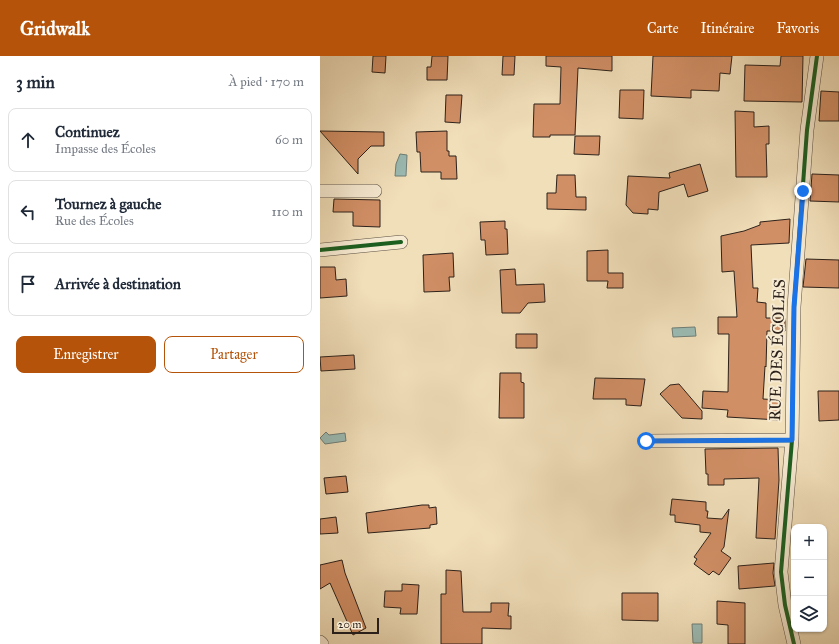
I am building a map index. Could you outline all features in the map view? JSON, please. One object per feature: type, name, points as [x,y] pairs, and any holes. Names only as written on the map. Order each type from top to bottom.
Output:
[{"type":"street","name":"RUE DES ÉCOLES","points":[[794,644],[781,572],[792,440],[794,299],[808,130],[817,56]]},
{"type":"street","points":[[320,191],[376,191]]},
{"type":"street","points":[[320,250],[401,242]]},
{"type":"street","points":[[646,441],[792,440]]},
{"type":"water","points":[[400,154],[407,155],[406,176],[395,176],[396,164]]},
{"type":"water","points":[[695,327],[696,336],[673,337],[672,328]]},
{"type":"water","points":[[326,432],[329,435],[345,433],[346,441],[325,444],[320,438]]},
{"type":"water","points":[[692,624],[702,624],[702,643],[693,643]]},
{"type":"building","points":[[373,56],[386,56],[385,73],[372,72]]},
{"type":"building","points":[[432,56],[448,56],[447,80],[427,80],[427,67],[431,67]]},
{"type":"building","points":[[503,56],[515,56],[514,75],[502,75]]},
{"type":"building","points":[[546,56],[612,56],[612,71],[578,68],[575,135],[533,137],[534,104],[560,104],[561,67],[546,66]]},
{"type":"building","points":[[653,56],[732,56],[730,74],[720,73],[719,91],[691,90],[691,98],[651,96]]},
{"type":"building","points":[[781,56],[803,56],[802,102],[744,101],[745,65],[780,66]]},
{"type":"building","points":[[620,90],[644,90],[643,119],[619,118]]},
{"type":"building","points":[[821,91],[839,92],[839,121],[819,121]]},
{"type":"building","points":[[446,95],[462,95],[460,123],[445,122]]},
{"type":"building","points":[[735,111],[754,112],[754,127],[769,126],[769,144],[766,144],[767,177],[736,177]]},
{"type":"building","points":[[320,131],[384,132],[384,146],[371,146],[358,159],[358,174]]},
{"type":"building","points":[[447,131],[447,151],[449,151],[449,156],[456,156],[457,179],[441,179],[441,172],[421,172],[420,152],[417,152],[416,132]]},
{"type":"building","points":[[575,136],[600,136],[599,155],[574,154]]},
{"type":"building","points":[[700,164],[708,191],[688,197],[684,184],[659,192],[658,210],[648,209],[648,214],[633,213],[626,205],[628,176],[670,178],[669,173]]},
{"type":"building","points":[[812,174],[839,175],[839,202],[810,201]]},
{"type":"building","points":[[557,175],[575,175],[576,197],[586,197],[586,210],[547,209],[547,193],[556,193]]},
{"type":"building","points":[[334,199],[380,200],[380,227],[353,226],[353,212],[333,212]]},
{"type":"building","points":[[790,219],[789,243],[751,245],[753,288],[758,288],[757,302],[766,303],[766,318],[785,318],[785,331],[767,331],[763,399],[781,400],[779,420],[727,417],[728,410],[702,408],[703,391],[728,392],[729,334],[718,334],[718,317],[737,317],[734,271],[722,272],[721,236],[744,231],[760,225],[760,222]]},
{"type":"building","points":[[505,221],[505,229],[507,229],[508,254],[486,255],[485,240],[481,240],[480,222]]},
{"type":"building","points":[[608,250],[608,273],[623,273],[623,288],[607,288],[608,281],[587,281],[587,251]]},
{"type":"building","points":[[453,253],[454,277],[449,277],[450,291],[424,292],[423,255]]},
{"type":"building","points":[[806,259],[839,260],[839,288],[803,287]]},
{"type":"building","points":[[320,267],[335,267],[336,280],[346,279],[347,296],[320,298]]},
{"type":"building","points":[[515,269],[516,285],[544,284],[545,302],[528,303],[520,313],[502,313],[500,270]]},
{"type":"building","points":[[516,334],[537,334],[537,348],[516,348]]},
{"type":"building","points":[[354,355],[355,369],[321,371],[320,357]]},
{"type":"building","points":[[500,373],[521,373],[521,382],[524,383],[524,418],[499,418]]},
{"type":"building","points":[[595,378],[645,379],[641,406],[626,405],[626,399],[593,399]]},
{"type":"building","points":[[679,384],[702,411],[702,419],[682,418],[660,394],[670,385]]},
{"type":"building","points":[[818,391],[839,391],[839,420],[819,421]]},
{"type":"building","points":[[778,448],[779,480],[775,539],[756,538],[759,478],[724,479],[724,485],[708,485],[705,449]]},
{"type":"building","points":[[346,476],[348,492],[326,494],[324,478]]},
{"type":"building","points":[[672,499],[706,502],[706,511],[708,511],[707,518],[722,519],[729,509],[724,547],[721,551],[731,558],[719,575],[713,571],[709,575],[694,564],[697,559],[694,557],[711,533],[700,532],[700,525],[675,522],[675,515],[670,515]]},
{"type":"building","points":[[429,505],[429,508],[436,507],[437,524],[430,525],[430,528],[368,533],[366,513]]},
{"type":"building","points":[[336,517],[338,533],[320,534],[320,519]]},
{"type":"building","points":[[342,560],[345,573],[366,628],[353,635],[330,583],[320,589],[320,565]]},
{"type":"building","points":[[774,563],[773,573],[775,586],[739,589],[738,566]]},
{"type":"building","points":[[446,570],[461,571],[463,612],[491,612],[491,603],[509,603],[508,616],[511,616],[511,629],[482,628],[482,644],[441,644],[441,594],[446,594]]},
{"type":"building","points":[[402,584],[419,585],[417,614],[400,614],[401,608],[384,607],[385,591],[402,591]]},
{"type":"building","points":[[622,593],[658,593],[658,621],[622,620]]},
{"type":"building","points":[[717,601],[745,603],[745,644],[728,644],[728,625],[717,624]]},
{"type":"cycle path","points":[[794,644],[785,605],[781,572],[792,440],[794,307],[807,130],[817,56]]},
{"type":"cycle path","points":[[320,250],[401,242]]},
{"type":"cycle path","points":[[646,441],[792,440]]},
{"type":"route","points":[[646,441],[792,440],[794,307],[803,191]]}]
